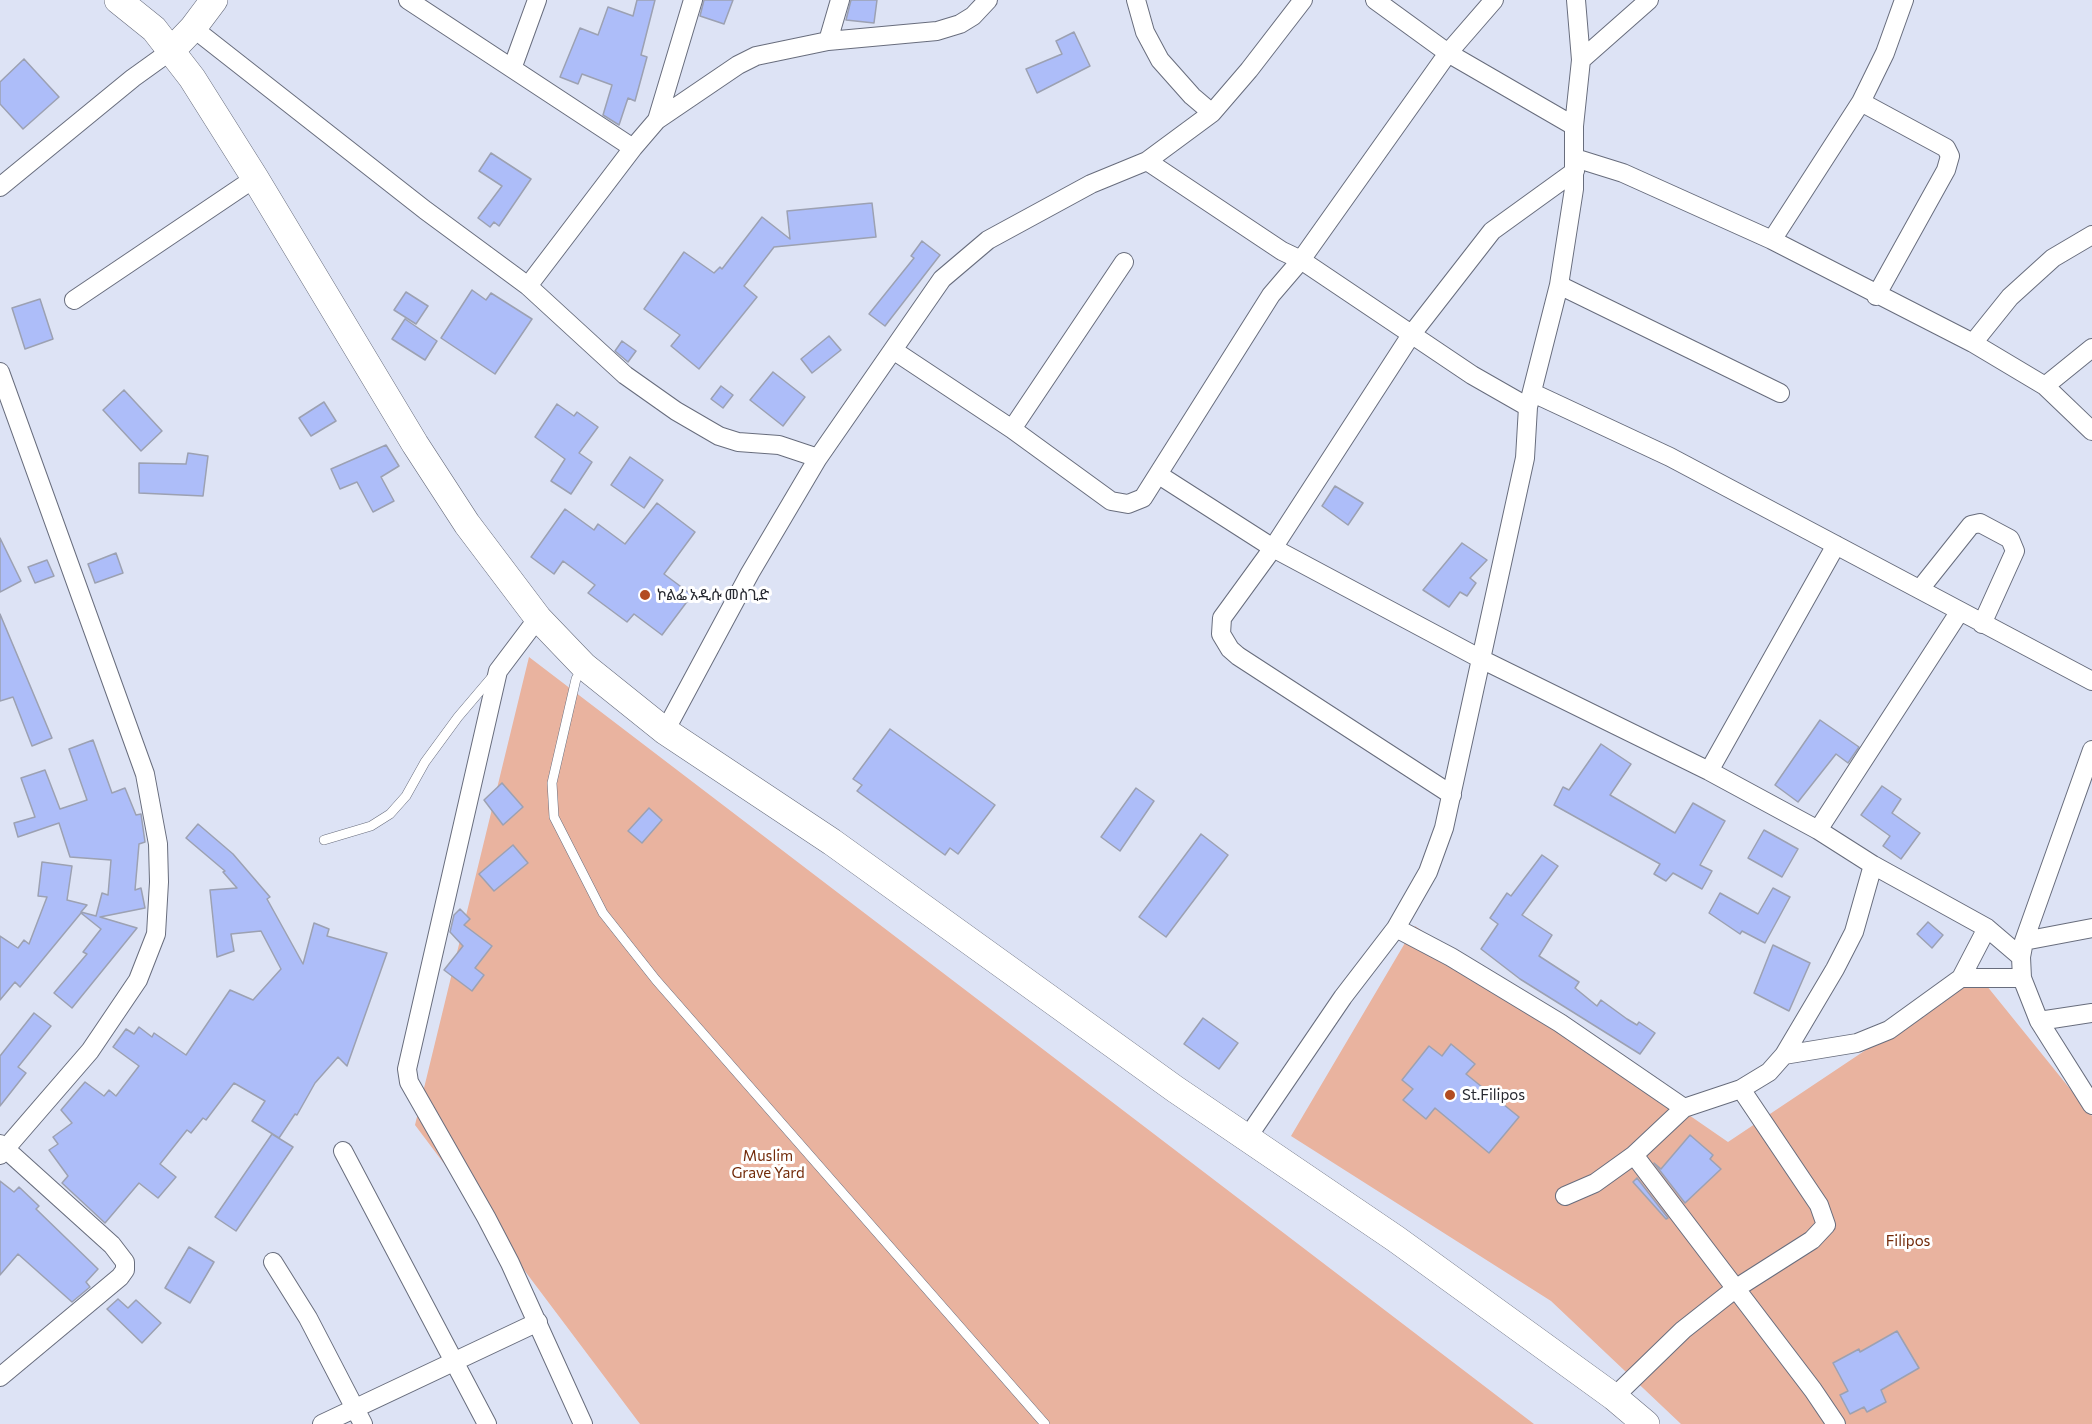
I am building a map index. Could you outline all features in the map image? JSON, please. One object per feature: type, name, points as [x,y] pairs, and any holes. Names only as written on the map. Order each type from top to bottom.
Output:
[{"type":"street","points":[[118,0],[154,29],[172,50],[255,178],[440,483],[538,618],[584,666],[665,731],[832,842],[1175,1089],[1396,1239],[1614,1397],[1646,1424]]},
{"type":"street","points":[[0,186],[116,91],[172,50],[194,28],[214,0]]},
{"type":"street","points":[[408,0],[513,66],[633,148]]},
{"type":"street","points":[[513,66],[537,0]]},
{"type":"street","points":[[657,120],[693,0]]},
{"type":"street","points":[[828,41],[840,0]]},
{"type":"street","points":[[528,286],[657,120],[708,84],[756,56],[828,41],[937,31],[960,24],[973,16],[988,0]]},
{"type":"street","points":[[1136,0],[1145,32],[1161,60],[1192,96],[1212,113]]},
{"type":"street","points":[[665,731],[750,573],[818,458],[942,279],[988,240],[1091,184],[1147,161],[1212,113],[1249,70],[1303,0]]},
{"type":"street","points":[[1375,0],[1448,53],[1574,126]]},
{"type":"street","points":[[893,350],[1012,429],[1112,501],[1128,504],[1143,498],[1270,295],[1301,260],[1448,53],[1494,0]]},
{"type":"street","points":[[1246,1137],[1343,998],[1396,928],[1436,856],[1452,795],[1525,458],[1530,400],[1559,285],[1575,164],[1574,126],[1581,60],[1576,0]]},
{"type":"street","points":[[1581,60],[1649,0]]},
{"type":"street","points":[[1772,240],[1861,102],[1885,53],[1904,0]]},
{"type":"street","points":[[194,28],[425,210],[528,286],[625,375],[676,411],[720,436],[738,442],[779,445],[818,458]]},
{"type":"street","points":[[1861,102],[1946,148],[1950,156],[1946,170],[1876,296]]},
{"type":"street","points":[[1147,161],[1282,251],[1301,260],[1472,375],[1670,457],[2092,681]]},
{"type":"street","points":[[1452,795],[1238,656],[1224,642],[1221,634],[1222,618],[1273,548],[1411,334],[1492,231],[1575,164],[1623,173],[1772,240],[1876,296],[1973,344],[2045,386],[2092,431]]},
{"type":"street","points":[[74,300],[255,178]]},
{"type":"street","points":[[1973,344],[2010,297],[2053,258],[2092,235]]},
{"type":"street","points":[[1012,429],[1124,262]]},
{"type":"street","points":[[1559,285],[1780,393]]},
{"type":"street","points":[[2045,386],[2092,348]]},
{"type":"street","points":[[0,372],[145,774],[158,844],[159,882],[156,934],[138,980],[90,1051],[2,1150],[112,1245],[124,1262],[125,1270],[120,1277],[0,1377]]},
{"type":"street","points":[[1159,475],[1273,548],[1481,659],[1709,771],[1818,830],[1873,865],[2022,949],[2092,928]]},
{"type":"street","points":[[1920,589],[1971,525],[1980,524],[2010,539],[2015,551],[1982,624]]},
{"type":"street","points":[[1709,771],[1836,545]]},
{"type":"street","points":[[1818,830],[1960,611]]},
{"type":"street","points":[[538,618],[498,671],[407,1069],[409,1082],[486,1217],[538,1322],[583,1424]]},
{"type":"street","points":[[2092,750],[2022,949],[2022,978],[2039,1021],[2092,1105]]},
{"type":"street","points":[[1565,1196],[1595,1183],[1634,1155],[1684,1108],[1741,1089],[1763,1077],[1784,1055],[1814,1008],[1854,932],[1873,865]]},
{"type":"street","points":[[1396,928],[1451,957],[1560,1023],[1684,1108]]},
{"type":"street","points":[[1784,1055],[1857,1043],[1889,1030],[1961,978],[1988,928]]},
{"type":"street","points":[[1961,978],[2022,978]]},
{"type":"street","points":[[2039,1021],[2092,1013]]},
{"type":"street","points":[[1614,1397],[1668,1343],[1735,1289],[1812,1240],[1826,1225],[1819,1205],[1741,1089]]},
{"type":"street","points":[[343,1151],[487,1424]]},
{"type":"street","points":[[1634,1155],[1836,1424]]},
{"type":"street","points":[[273,1262],[308,1318],[359,1417]]},
{"type":"street","points":[[322,1424],[359,1417],[455,1363],[538,1322]]},
{"type":"lane","points":[[584,666],[576,680],[552,783],[554,817],[603,913],[656,980],[1045,1424]]},
{"type":"lane","points":[[324,840],[372,826],[390,814],[406,796],[425,762],[458,717],[498,671]]},
{"type":"green space","name":"Muslim Grave Yard","points":[[529,657],[1534,1424],[640,1424],[415,1125]]},
{"type":"green space","name":"Filipos","points":[[1415,926],[1728,1142],[1978,975],[2092,1116],[2092,1424],[1681,1424],[1551,1301],[1291,1136]]},
{"type":"building","points":[[637,0],[655,0],[641,55],[647,57],[635,101],[628,98],[619,125],[603,115],[612,85],[582,74],[578,84],[560,77],[580,28],[598,35],[608,7],[633,16]]},
{"type":"building","points":[[704,0],[733,0],[724,24],[700,16]]},
{"type":"building","points":[[851,0],[877,0],[874,23],[846,20]]},
{"type":"building","points":[[1074,32],[1090,66],[1037,93],[1026,69],[1062,54],[1056,41]]},
{"type":"building","points":[[24,59],[59,97],[23,129],[0,104],[0,82]]},
{"type":"building","points":[[491,153],[531,179],[499,226],[494,222],[490,227],[478,218],[502,186],[479,171]]},
{"type":"building","points":[[872,203],[876,237],[774,247],[744,286],[757,297],[699,369],[671,346],[680,335],[644,309],[684,252],[714,273],[720,267],[722,269],[762,217],[790,239],[787,211]]},
{"type":"building","points":[[922,241],[940,255],[885,326],[869,314],[914,258],[911,256]]},
{"type":"building","points":[[472,290],[486,300],[491,293],[532,319],[495,374],[441,338]]},
{"type":"building","points":[[406,292],[428,306],[416,324],[394,310]]},
{"type":"building","points":[[40,299],[53,339],[25,349],[12,308]]},
{"type":"building","points":[[405,319],[437,341],[425,360],[392,339]]},
{"type":"building","points":[[829,336],[841,350],[812,373],[801,359]]},
{"type":"building","points":[[622,341],[636,351],[628,362],[615,351]]},
{"type":"building","points":[[773,372],[805,397],[783,426],[750,400]]},
{"type":"building","points":[[721,386],[733,395],[723,408],[711,399]]},
{"type":"building","points":[[124,390],[162,431],[141,451],[103,410]]},
{"type":"building","points":[[324,402],[336,421],[311,436],[299,418]]},
{"type":"building","points":[[557,404],[574,416],[577,412],[598,427],[579,453],[592,462],[571,494],[551,481],[565,459],[535,437]]},
{"type":"building","points":[[386,445],[399,466],[381,477],[394,501],[373,512],[357,482],[340,489],[331,469]]},
{"type":"building","points":[[188,453],[208,456],[203,496],[139,493],[139,463],[186,464]]},
{"type":"building","points":[[630,457],[663,480],[644,508],[611,485]]},
{"type":"building","points":[[1335,486],[1363,503],[1348,525],[1322,506]]},
{"type":"building","points":[[657,503],[695,532],[664,574],[692,595],[662,635],[634,614],[627,622],[588,593],[595,585],[563,561],[554,574],[531,557],[565,509],[594,530],[598,524],[625,544]]},
{"type":"building","points":[[0,538],[21,581],[0,592]]},
{"type":"building","points":[[1462,543],[1487,560],[1470,578],[1476,583],[1467,596],[1460,592],[1449,607],[1423,590]]},
{"type":"building","points":[[116,553],[123,573],[95,583],[88,564]]},
{"type":"building","points":[[47,560],[54,576],[35,583],[28,567]]},
{"type":"building","points":[[0,614],[52,738],[32,746],[13,697],[0,701]]},
{"type":"building","points":[[1820,720],[1859,747],[1848,763],[1836,754],[1798,802],[1775,785]]},
{"type":"building","points":[[890,729],[995,805],[958,854],[950,848],[945,855],[857,791],[862,785],[853,779]]},
{"type":"building","points":[[93,740],[112,793],[125,788],[136,815],[141,814],[145,842],[139,844],[135,890],[141,888],[145,908],[100,917],[137,928],[72,1008],[54,993],[87,954],[83,952],[101,929],[81,913],[20,987],[15,982],[0,1000],[0,936],[18,948],[24,940],[29,944],[47,897],[38,896],[42,862],[72,866],[67,900],[87,905],[81,912],[96,916],[102,893],[108,895],[111,860],[70,857],[59,823],[18,837],[14,823],[35,817],[21,778],[45,770],[60,809],[87,800],[69,749]]},
{"type":"building","points":[[1601,744],[1631,764],[1610,795],[1675,833],[1693,803],[1725,821],[1700,865],[1712,871],[1702,889],[1673,873],[1666,881],[1654,874],[1660,864],[1554,805],[1563,787],[1569,790]]},
{"type":"building","points":[[502,783],[523,807],[503,825],[484,800]]},
{"type":"building","points":[[1882,786],[1901,799],[1892,813],[1920,833],[1901,859],[1883,846],[1890,836],[1861,815]]},
{"type":"building","points":[[1136,788],[1154,801],[1120,851],[1101,837]]},
{"type":"building","points":[[649,808],[662,820],[642,843],[628,831]]},
{"type":"building","points":[[198,824],[233,854],[270,897],[267,899],[303,964],[314,923],[329,929],[327,936],[387,953],[347,1066],[338,1057],[315,1083],[297,1115],[295,1114],[279,1138],[252,1121],[265,1101],[234,1083],[206,1120],[203,1118],[191,1133],[187,1130],[160,1164],[176,1177],[158,1198],[139,1183],[105,1223],[62,1183],[68,1176],[49,1150],[58,1144],[53,1137],[72,1123],[61,1110],[85,1082],[104,1096],[109,1090],[116,1096],[139,1066],[113,1047],[126,1029],[134,1034],[139,1027],[152,1037],[154,1033],[186,1055],[230,990],[253,1000],[281,969],[261,931],[231,934],[234,951],[217,957],[210,890],[237,888],[223,872],[225,871],[186,838]]},
{"type":"building","points":[[1764,830],[1798,849],[1782,877],[1748,858]]},
{"type":"building","points":[[1201,834],[1228,855],[1166,937],[1139,917]]},
{"type":"building","points":[[513,845],[528,863],[494,891],[479,874]]},
{"type":"building","points":[[1542,855],[1558,866],[1522,915],[1552,935],[1539,956],[1579,982],[1575,988],[1597,1006],[1601,1000],[1627,1019],[1637,1025],[1639,1022],[1655,1033],[1640,1054],[1520,979],[1481,949],[1498,924],[1490,918],[1507,893],[1511,896]]},
{"type":"building","points":[[1773,888],[1790,897],[1765,943],[1742,931],[1740,934],[1709,913],[1720,893],[1758,914]]},
{"type":"building","points":[[460,909],[470,919],[464,925],[492,946],[475,968],[484,975],[472,991],[444,970],[463,946],[450,932],[454,915]]},
{"type":"building","points":[[1928,922],[1943,935],[1932,948],[1917,934]]},
{"type":"building","points":[[1773,945],[1810,963],[1789,1011],[1754,993]]},
{"type":"building","points":[[34,1013],[51,1026],[18,1067],[26,1073],[0,1106],[0,1056]]},
{"type":"building","points":[[1203,1018],[1238,1043],[1219,1069],[1184,1044]]},
{"type":"building","name":"St.Filipos","points":[[1451,1044],[1475,1064],[1466,1074],[1519,1117],[1489,1153],[1435,1108],[1426,1119],[1403,1100],[1413,1089],[1402,1080],[1429,1046],[1442,1056]]},
{"type":"building","points":[[272,1134],[293,1147],[236,1231],[215,1217]]},
{"type":"building","points":[[1690,1135],[1713,1155],[1710,1159],[1721,1169],[1685,1203],[1654,1163],[1661,1169]]},
{"type":"building","points":[[1637,1178],[1668,1218],[1666,1219],[1633,1182]]},
{"type":"building","points":[[0,1181],[14,1192],[19,1187],[39,1206],[36,1209],[98,1269],[86,1282],[90,1287],[72,1302],[18,1254],[0,1275]]},
{"type":"building","points":[[189,1247],[214,1262],[190,1303],[165,1288]]},
{"type":"building","points":[[118,1299],[128,1308],[136,1300],[161,1323],[142,1343],[107,1309]]},
{"type":"building","points":[[1897,1331],[1919,1368],[1881,1390],[1886,1402],[1867,1412],[1864,1407],[1850,1414],[1840,1395],[1848,1391],[1833,1363],[1859,1349],[1860,1352]]},
{"type":"place","name":"ኮልፌ አዲሱ መስጊድ","points":[[645,595]]},
{"type":"place","name":"St.Filipos","points":[[1450,1095]]}]
